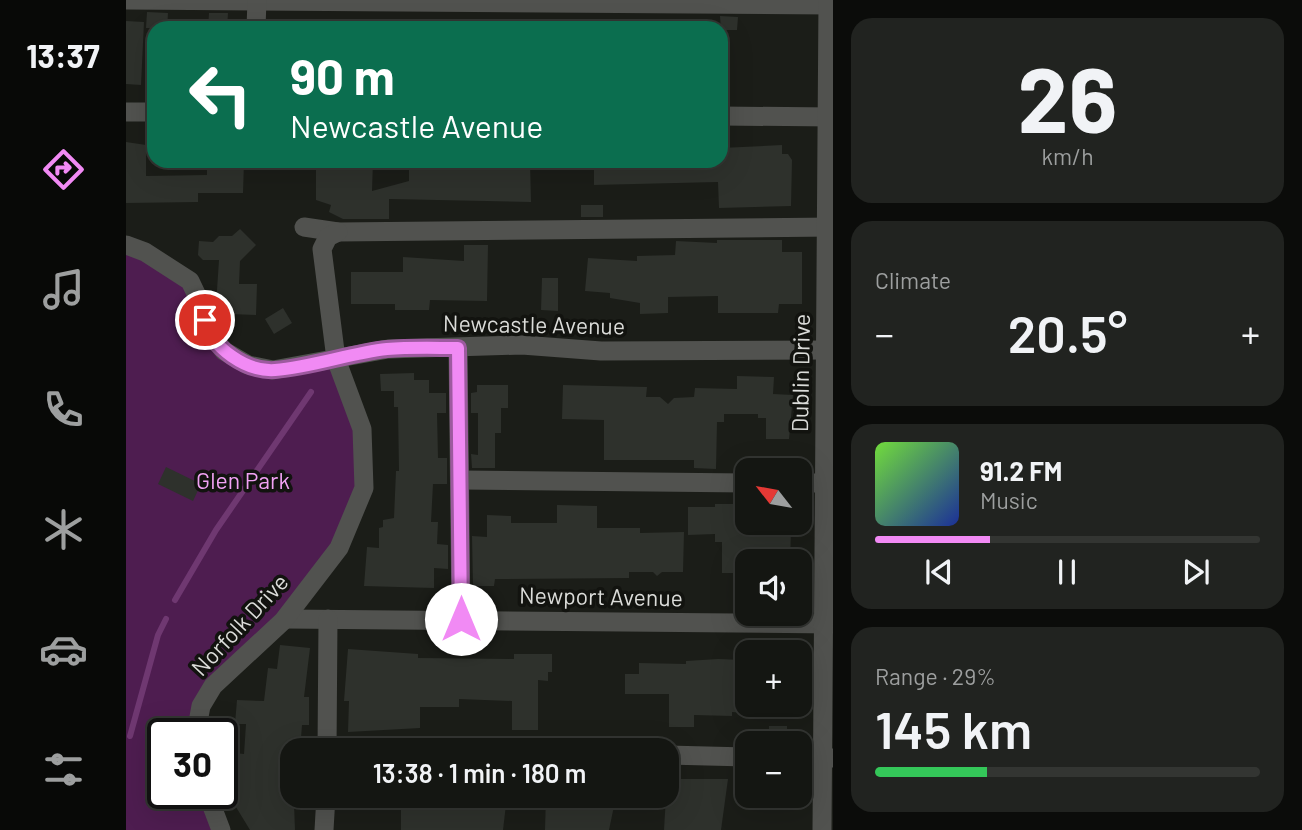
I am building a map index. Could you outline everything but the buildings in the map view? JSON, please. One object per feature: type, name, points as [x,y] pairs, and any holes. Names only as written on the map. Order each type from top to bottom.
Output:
[{"type":"street","points":[[126,1],[829,3]]},
{"type":"street","points":[[256,21],[257,1]]},
{"type":"street","name":"Dublin Drive","points":[[822,830],[828,758],[831,117],[829,3]]},
{"type":"street","points":[[126,112],[147,112]]},
{"type":"street","points":[[728,116],[831,117]]},
{"type":"street","points":[[304,227],[338,232],[830,227]]},
{"type":"street","name":"Norfolk Drive","points":[[199,718],[201,706],[213,686],[285,619],[339,548],[364,488],[362,429],[336,359],[322,249],[328,237],[338,232]]},
{"type":"street","name":"Newcastle Avenue","points":[[126,245],[145,252],[190,281],[200,302],[208,331],[224,351],[248,365],[273,370],[388,349],[522,345],[601,351],[829,350]]},
{"type":"street","points":[[458,348],[462,480],[461,619]]},
{"type":"street","points":[[462,480],[735,483]]},
{"type":"street","name":"Newport Avenue","points":[[285,619],[829,624]]},
{"type":"street","points":[[328,619],[329,738]]},
{"type":"street","points":[[679,755],[735,757]]},
{"type":"street","points":[[324,830],[325,808]]},
{"type":"street","points":[[213,809],[221,830]]},
{"type":"green space","name":"Glen Park","points":[[126,245],[172,267],[210,329],[249,364],[345,357],[367,457],[346,537],[229,672],[203,718],[147,718],[147,809],[213,809],[222,830],[126,830]]},
{"type":"waterway","points":[[175,600],[216,530],[311,392]]},
{"type":"waterway","points":[[130,736],[158,635],[166,619]]},
{"type":"route","points":[[205,320],[208,331],[224,351],[248,365],[273,370],[388,349],[458,348],[462,480],[461,619]]}]
